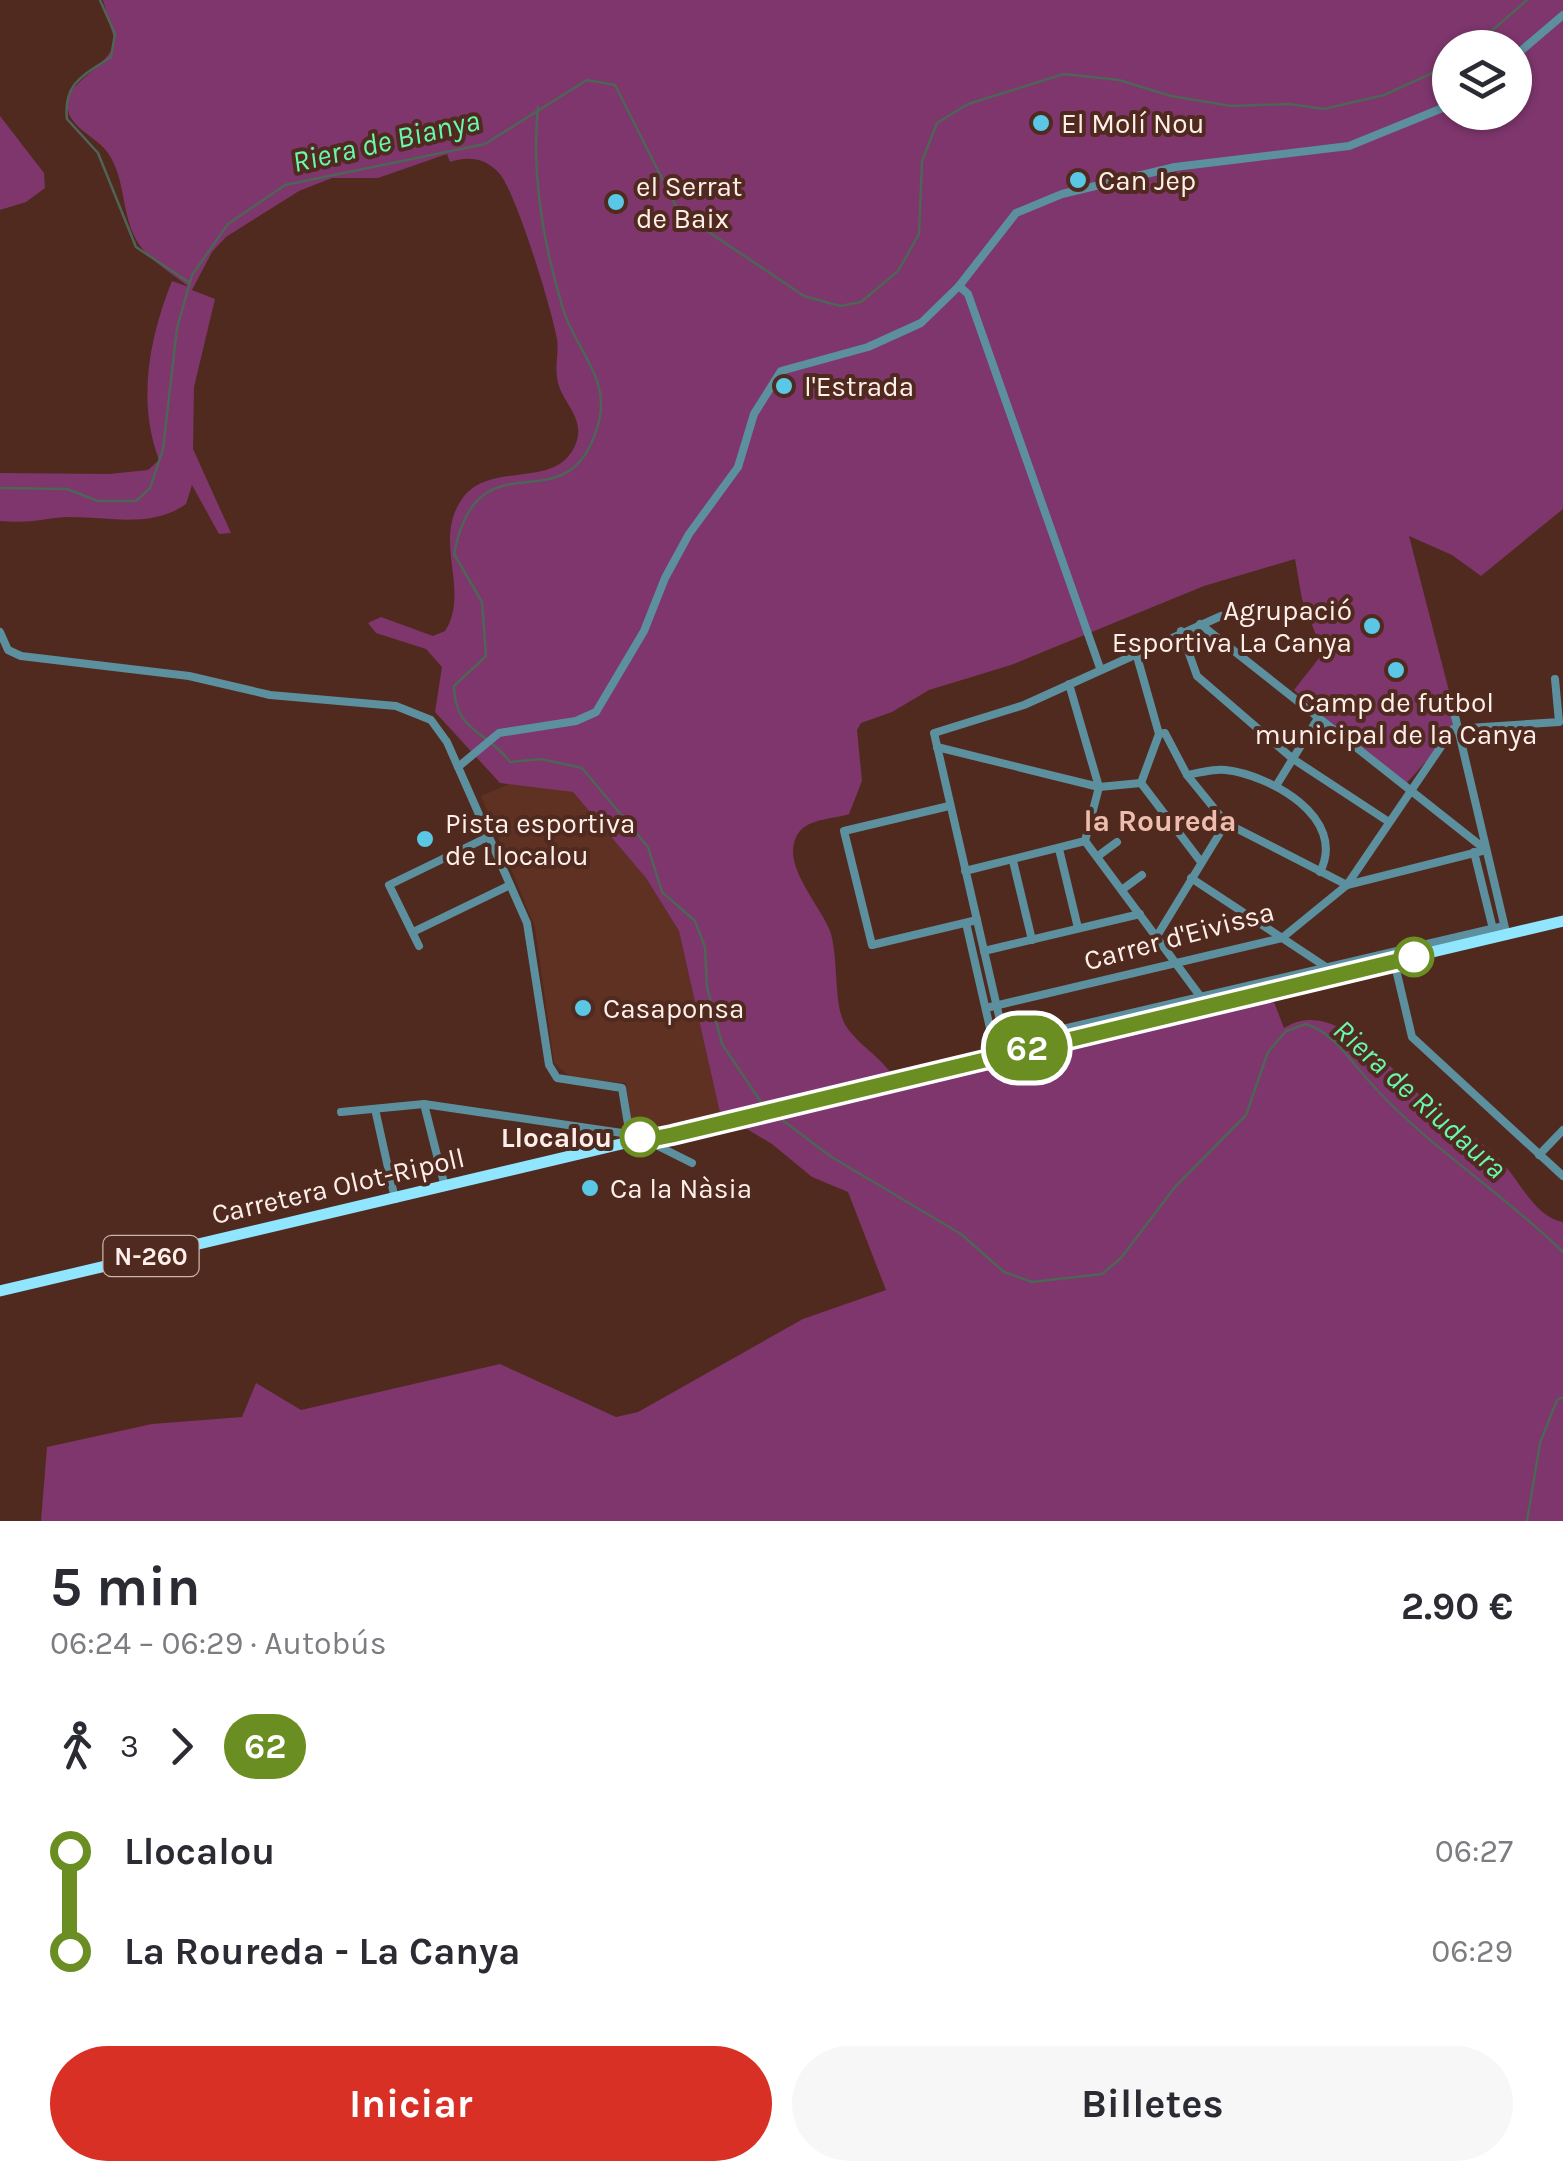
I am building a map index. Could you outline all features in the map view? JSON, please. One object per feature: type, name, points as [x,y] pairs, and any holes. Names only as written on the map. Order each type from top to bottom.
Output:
[{"type":"main road","name":"Carretera Olot-Ripoll","points":[[0,1291],[446,1187],[630,1139],[647,1140],[801,1103],[994,1046],[1394,961],[1506,930],[1563,921]]},
{"type":"street","points":[[1532,41],[1563,15]]},
{"type":"street","points":[[458,767],[498,733],[576,721],[596,712],[644,631],[689,534],[738,468],[754,414],[771,380],[781,370],[895,338],[921,323],[959,286],[1016,213],[1062,194],[1175,166],[1349,146],[1432,111]]},
{"type":"street","points":[[959,286],[968,294],[1100,668]]},
{"type":"street","points":[[1221,616],[1180,631],[1024,705],[934,732],[984,951],[994,1046],[1493,928],[1506,930],[1451,699]]},
{"type":"street","points":[[1200,624],[1486,850]]},
{"type":"street","points":[[1180,631],[1197,676],[1292,759],[1389,822]]},
{"type":"street","points":[[0,632],[8,650],[21,656],[189,676],[270,695],[414,710],[440,731],[510,885],[533,950],[549,1065],[556,1078],[622,1088],[630,1139],[424,1104],[341,1112]]},
{"type":"street","points":[[1136,653],[1159,734],[1141,782]]},
{"type":"street","points":[[1458,726],[1559,722],[1556,679]]},
{"type":"street","points":[[1069,684],[1099,786],[1086,841]]},
{"type":"street","points":[[1276,786],[1318,718]]},
{"type":"street","points":[[1159,734],[1165,733],[1187,775],[1226,823],[1347,885],[1408,792],[1458,726]]},
{"type":"street","points":[[937,747],[1099,786],[1141,782]]},
{"type":"street","points":[[1187,775],[1232,770],[1276,786],[1312,813],[1324,844],[1320,872]]},
{"type":"street","points":[[1141,782],[1201,862]]},
{"type":"street","points":[[950,806],[844,832],[872,945],[976,920]]},
{"type":"street","points":[[1157,936],[1226,823]]},
{"type":"street","points":[[419,946],[389,885],[488,836]]},
{"type":"street","points":[[964,872],[1086,841]]},
{"type":"street","points":[[1086,841],[1200,996]]},
{"type":"street","points":[[1098,856],[1117,842]]},
{"type":"street","points":[[1059,849],[1078,928]]},
{"type":"street","name":"Carrer d'Eivissa","points":[[992,1007],[1282,938],[1347,885],[1486,850]]},
{"type":"street","points":[[1474,852],[1493,928]]},
{"type":"street","points":[[1014,860],[1032,940]]},
{"type":"street","points":[[1123,889],[1142,875]]},
{"type":"street","points":[[1191,878],[1326,967]]},
{"type":"street","points":[[413,932],[510,885]]},
{"type":"street","points":[[984,951],[1140,914]]},
{"type":"street","points":[[966,923],[1006,1042]]},
{"type":"street","points":[[1394,961],[1412,1037],[1563,1176]]},
{"type":"street","points":[[424,1104],[446,1187]]},
{"type":"street","points":[[375,1109],[395,1199]]},
{"type":"street","points":[[1540,1155],[1563,1130]]},
{"type":"street","points":[[647,1140],[692,1162]]},
{"type":"street","points":[[390,1174],[440,1164]]},
{"type":"shaded area","points":[[103,0],[1563,0],[1563,509],[1481,576],[1452,555],[1409,536],[1458,726],[1403,787],[1294,690],[1323,653],[1302,599],[1295,559],[1204,586],[1011,665],[929,690],[892,712],[861,723],[857,730],[862,781],[849,814],[803,828],[794,843],[793,854],[800,877],[830,931],[846,1026],[893,1077],[1267,984],[1284,1028],[1302,1021],[1321,1021],[1340,1028],[1376,1053],[1420,1095],[1489,1150],[1543,1213],[1563,1222],[1563,1521],[41,1521],[47,1447],[152,1424],[242,1417],[256,1383],[301,1410],[500,1364],[616,1417],[638,1412],[803,1319],[886,1290],[848,1192],[812,1177],[772,1144],[720,1113],[679,931],[646,878],[573,792],[500,783],[435,712],[442,667],[426,649],[376,633],[368,623],[381,617],[433,636],[445,631],[454,599],[450,532],[462,499],[490,480],[556,466],[569,456],[577,440],[577,423],[559,385],[557,339],[541,279],[515,203],[494,168],[476,160],[450,162],[447,154],[378,178],[332,178],[299,191],[226,237],[212,252],[192,290],[215,299],[194,387],[193,449],[231,533],[219,534],[192,485],[186,504],[155,517],[0,521],[0,473],[109,474],[148,470],[159,460],[152,438],[147,393],[152,347],[172,281],[189,287],[141,248],[128,220],[114,163],[103,147],[70,117],[71,93],[115,42]]},
{"type":"shaded area","points":[[0,116],[44,173],[45,188],[26,202],[0,210]]},
{"type":"shaded area","points":[[514,782],[573,792],[646,878],[679,931],[720,1113],[638,1132],[632,1128],[626,1083],[572,1078],[554,1063],[535,927],[481,796]]},
{"type":"waterway","points":[[100,0],[115,34],[111,57],[72,88],[67,119],[98,153],[136,247],[190,283]]},
{"type":"waterway","name":"Riera de Bianya","points":[[1493,30],[1527,0]]},
{"type":"waterway","name":"Riera de Bianya","points":[[0,488],[67,489],[98,501],[136,501],[150,488],[163,449],[177,328],[192,275],[228,224],[285,185],[485,144],[587,80],[615,85],[679,212],[804,296],[840,306],[861,302],[898,271],[919,234],[922,161],[937,123],[968,104],[1064,74],[1119,80],[1171,96],[1231,106],[1289,104],[1324,109],[1384,95],[1432,73]]},
{"type":"waterway","name":"Riera de Riudaura","points":[[538,107],[536,158],[544,234],[568,323],[596,377],[601,405],[599,421],[585,454],[568,472],[503,486],[483,495],[466,516],[454,554],[482,602],[486,656],[454,686],[456,701],[466,722],[510,762],[541,759],[582,768],[648,847],[662,892],[695,921],[705,947],[707,987],[722,1044],[763,1105]]},
{"type":"waterway","name":"Riera de Riudaura","points":[[773,1113],[830,1156],[961,1234],[1004,1272],[1032,1282],[1102,1274],[1121,1258],[1175,1187],[1246,1115],[1268,1052],[1286,1031],[1306,1024],[1333,1040],[1390,1104],[1563,1252]]},
{"type":"waterway","name":"Riera de Riudaura","points":[[1527,1521],[1540,1443],[1557,1400],[1563,1397]]},
{"type":"bus line","name":"62","points":[[640,1137],[647,1140],[672,1135],[1414,957]]},
{"type":"place","name":"El Molí Nou","points":[[1041,123]]},
{"type":"place","name":"Can Jep","points":[[1078,180]]},
{"type":"place","name":"el Serrat de Baix","points":[[616,202]]},
{"type":"place","name":"l'Estrada","points":[[784,386]]},
{"type":"place","name":"Agrupació Esportiva La Canya","points":[[1372,626]]},
{"type":"place","name":"Camp de futbol municipal de la Canya","points":[[1396,670]]},
{"type":"place","name":"Pista esportiva de Llocalou","points":[[425,839]]},
{"type":"place","name":"Casaponsa","points":[[583,1008]]},
{"type":"place","name":"Llocalou","points":[[640,1137]]},
{"type":"place","name":"Ca la Nàsia","points":[[590,1188]]},
{"type":"district","name":"la Roureda","points":[[1160,821]]}]
